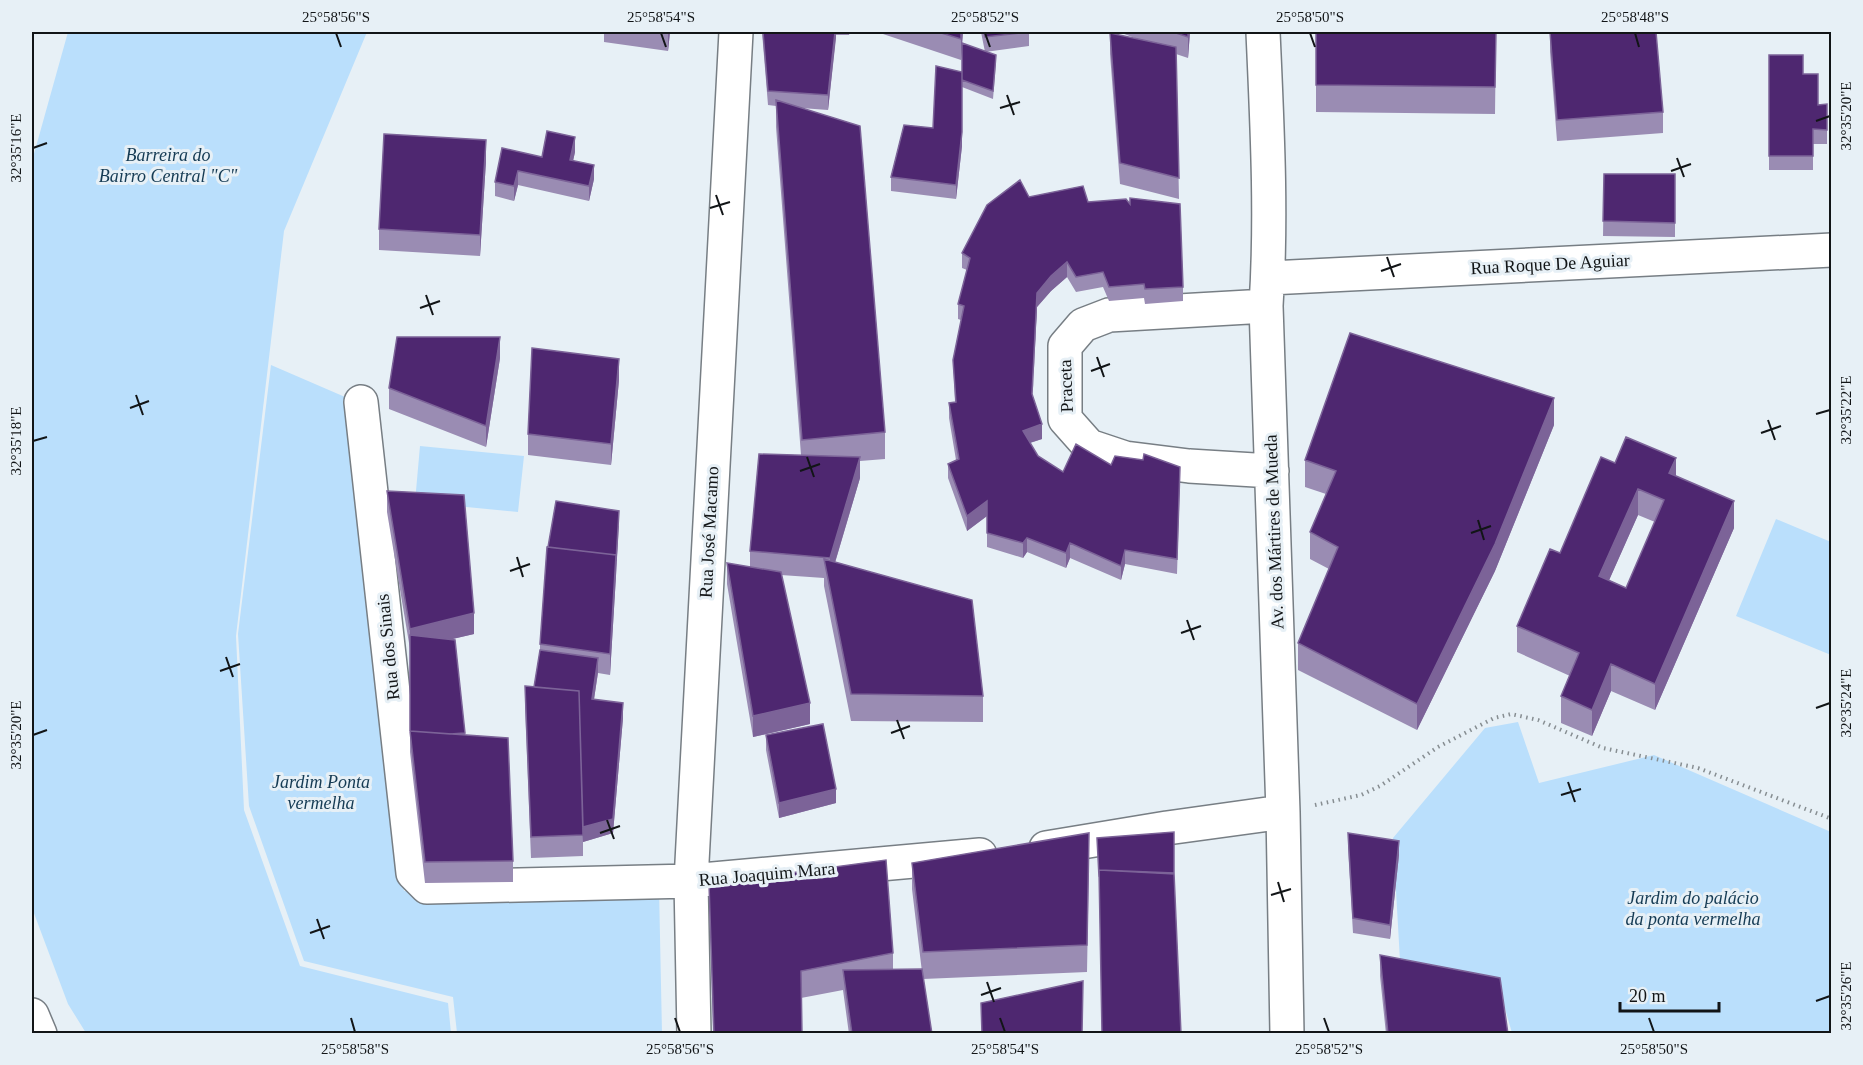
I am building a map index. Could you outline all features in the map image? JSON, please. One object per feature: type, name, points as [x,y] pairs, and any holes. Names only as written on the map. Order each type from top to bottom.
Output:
[{"type":"street","name":"Rua José Macamo","points":[[694,1034],[691,881],[736,32]]},
{"type":"street","name":"Av. dos Mártires de Mueda","points":[[1263,32],[1268,144],[1267,292],[1283,812],[1287,1034]]},
{"type":"street","name":"Rua Roque De Aguiar","points":[[1267,292],[1832,250]]},
{"type":"street","name":"Praceta","points":[[1267,292],[1109,315],[1083,325],[1065,346],[1065,419],[1089,446],[1125,458],[1189,466],[1272,471]]},
{"type":"street","name":"Rua dos Sinais","points":[[362,402],[413,873],[427,887]]},
{"type":"street","name":"Rua Joaquim Mara","points":[[427,887],[691,881],[1023,851],[1283,812]]},
{"type":"street","points":[[32,1015],[40,1034]]},
{"type":"path","points":[[1283,812],[1361,795],[1380,786],[1438,747],[1494,718],[1511,714],[1538,720],[1603,748],[1698,768],[1832,819]]},
{"type":"green space","name":"Barreira do Bairro Central \"C\"","points":[[68,32],[367,32],[284,231],[236,636],[244,810],[300,966],[448,1003],[451,1033],[86,1033],[68,1004],[32,908],[32,161]]},
{"type":"green space","name":"Jardim Ponta vermelha","points":[[271,365],[352,400],[404,891],[659,888],[662,1033],[457,1033],[453,997],[304,961],[249,806],[238,634]]},
{"type":"green space","points":[[420,446],[524,456],[518,512],[415,502]]},
{"type":"green space","points":[[1776,519],[1831,542],[1831,655],[1736,616]]},
{"type":"green space","name":"Jardim do palácio da ponta vermelha","points":[[1518,722],[1539,783],[1654,755],[1831,832],[1831,1033],[1512,1033],[1498,984],[1400,961],[1393,838],[1485,728]]},
{"type":"building","points":[[763,32],[835,32],[828,95],[768,91]]},
{"type":"building","points":[[938,32],[961,32],[961,39]]},
{"type":"building","points":[[984,32],[1029,32],[985,37]]},
{"type":"building","points":[[1173,32],[1188,32],[1188,37]]},
{"type":"building","points":[[1316,32],[1496,32],[1495,87],[1316,85]]},
{"type":"building","points":[[1550,32],[1656,32],[1663,112],[1557,120]]},
{"type":"building","points":[[1110,33],[1176,47],[1179,178],[1120,163]]},
{"type":"building","points":[[962,43],[996,55],[993,91],[962,80]]},
{"type":"building","points":[[1769,55],[1803,55],[1803,74],[1818,74],[1818,105],[1827,104],[1827,130],[1813,129],[1813,156],[1769,156]]},
{"type":"building","points":[[936,66],[962,72],[962,132],[956,185],[891,177],[904,125],[933,128]]},
{"type":"building","points":[[776,100],[860,126],[885,432],[802,440]]},
{"type":"building","points":[[547,131],[575,137],[570,160],[594,165],[589,186],[518,171],[514,186],[495,182],[502,148],[542,157]]},
{"type":"building","points":[[384,134],[486,140],[480,235],[379,229]]},
{"type":"building","points":[[1604,174],[1675,174],[1675,223],[1603,221]]},
{"type":"building","points":[[1020,180],[1029,197],[1083,186],[1088,202],[1126,199],[1130,204],[1130,198],[1180,204],[1183,287],[1145,289],[1144,284],[1109,287],[1103,272],[1076,277],[1067,262],[1037,293],[1032,394],[1042,424],[1023,431],[1038,456],[1063,472],[1076,444],[1111,465],[1115,456],[1143,460],[1144,454],[1180,467],[1177,559],[1125,550],[1121,566],[1070,543],[1066,553],[1027,538],[1023,543],[987,533],[987,501],[967,516],[948,464],[959,459],[949,403],[956,402],[953,360],[964,306],[958,304],[970,258],[962,253],[987,205]]},
{"type":"building","points":[[1350,333],[1554,398],[1495,544],[1417,704],[1298,643],[1338,547],[1310,532],[1336,471],[1305,460]]},
{"type":"building","points":[[397,337],[500,337],[486,426],[389,388]]},
{"type":"building","points":[[532,348],[619,359],[611,444],[528,434]]},
{"type":"building","points":[[1626,437],[1676,458],[1669,473],[1734,501],[1655,684],[1611,664],[1592,710],[1561,696],[1579,653],[1517,626],[1550,549],[1560,553],[1601,457],[1615,463]],"holes":[[[1638,489],[1664,500],[1626,588],[1599,576]]]},
{"type":"building","points":[[759,454],[860,457],[830,558],[750,551]]},
{"type":"building","points":[[387,491],[464,495],[474,613],[410,629]]},
{"type":"building","points":[[556,501],[619,511],[616,561],[616,555],[548,547]]},
{"type":"building","points":[[547,547],[616,555],[610,654],[540,644]]},
{"type":"building","points":[[824,559],[972,600],[983,696],[851,694]]},
{"type":"building","points":[[727,563],[781,572],[810,703],[753,716]]},
{"type":"building","points":[[410,635],[455,640],[465,733],[410,731]]},
{"type":"building","points":[[540,650],[598,658],[592,699],[623,703],[613,819],[583,827],[579,691],[534,687]]},
{"type":"building","points":[[525,686],[579,691],[583,835],[531,837]]},
{"type":"building","points":[[823,724],[836,789],[779,803],[766,735]]},
{"type":"building","points":[[410,731],[508,738],[513,861],[425,862]]},
{"type":"building","points":[[1174,832],[1174,874],[1099,870],[1099,877],[1097,838]]},
{"type":"building","points":[[1089,833],[1087,945],[923,952],[912,863]]},
{"type":"building","points":[[1348,833],[1399,841],[1390,925],[1353,918]]},
{"type":"building","points":[[886,860],[893,953],[801,971],[802,1034],[714,1034],[709,884]]},
{"type":"building","points":[[1099,870],[1174,873],[1181,1034],[1102,1034]]},
{"type":"building","points":[[1380,955],[1500,978],[1508,1034],[1388,1034]]},
{"type":"building","points":[[922,969],[932,1034],[852,1034],[843,970]]},
{"type":"building","points":[[1083,981],[1082,1034],[982,1034],[981,1003]]}]
